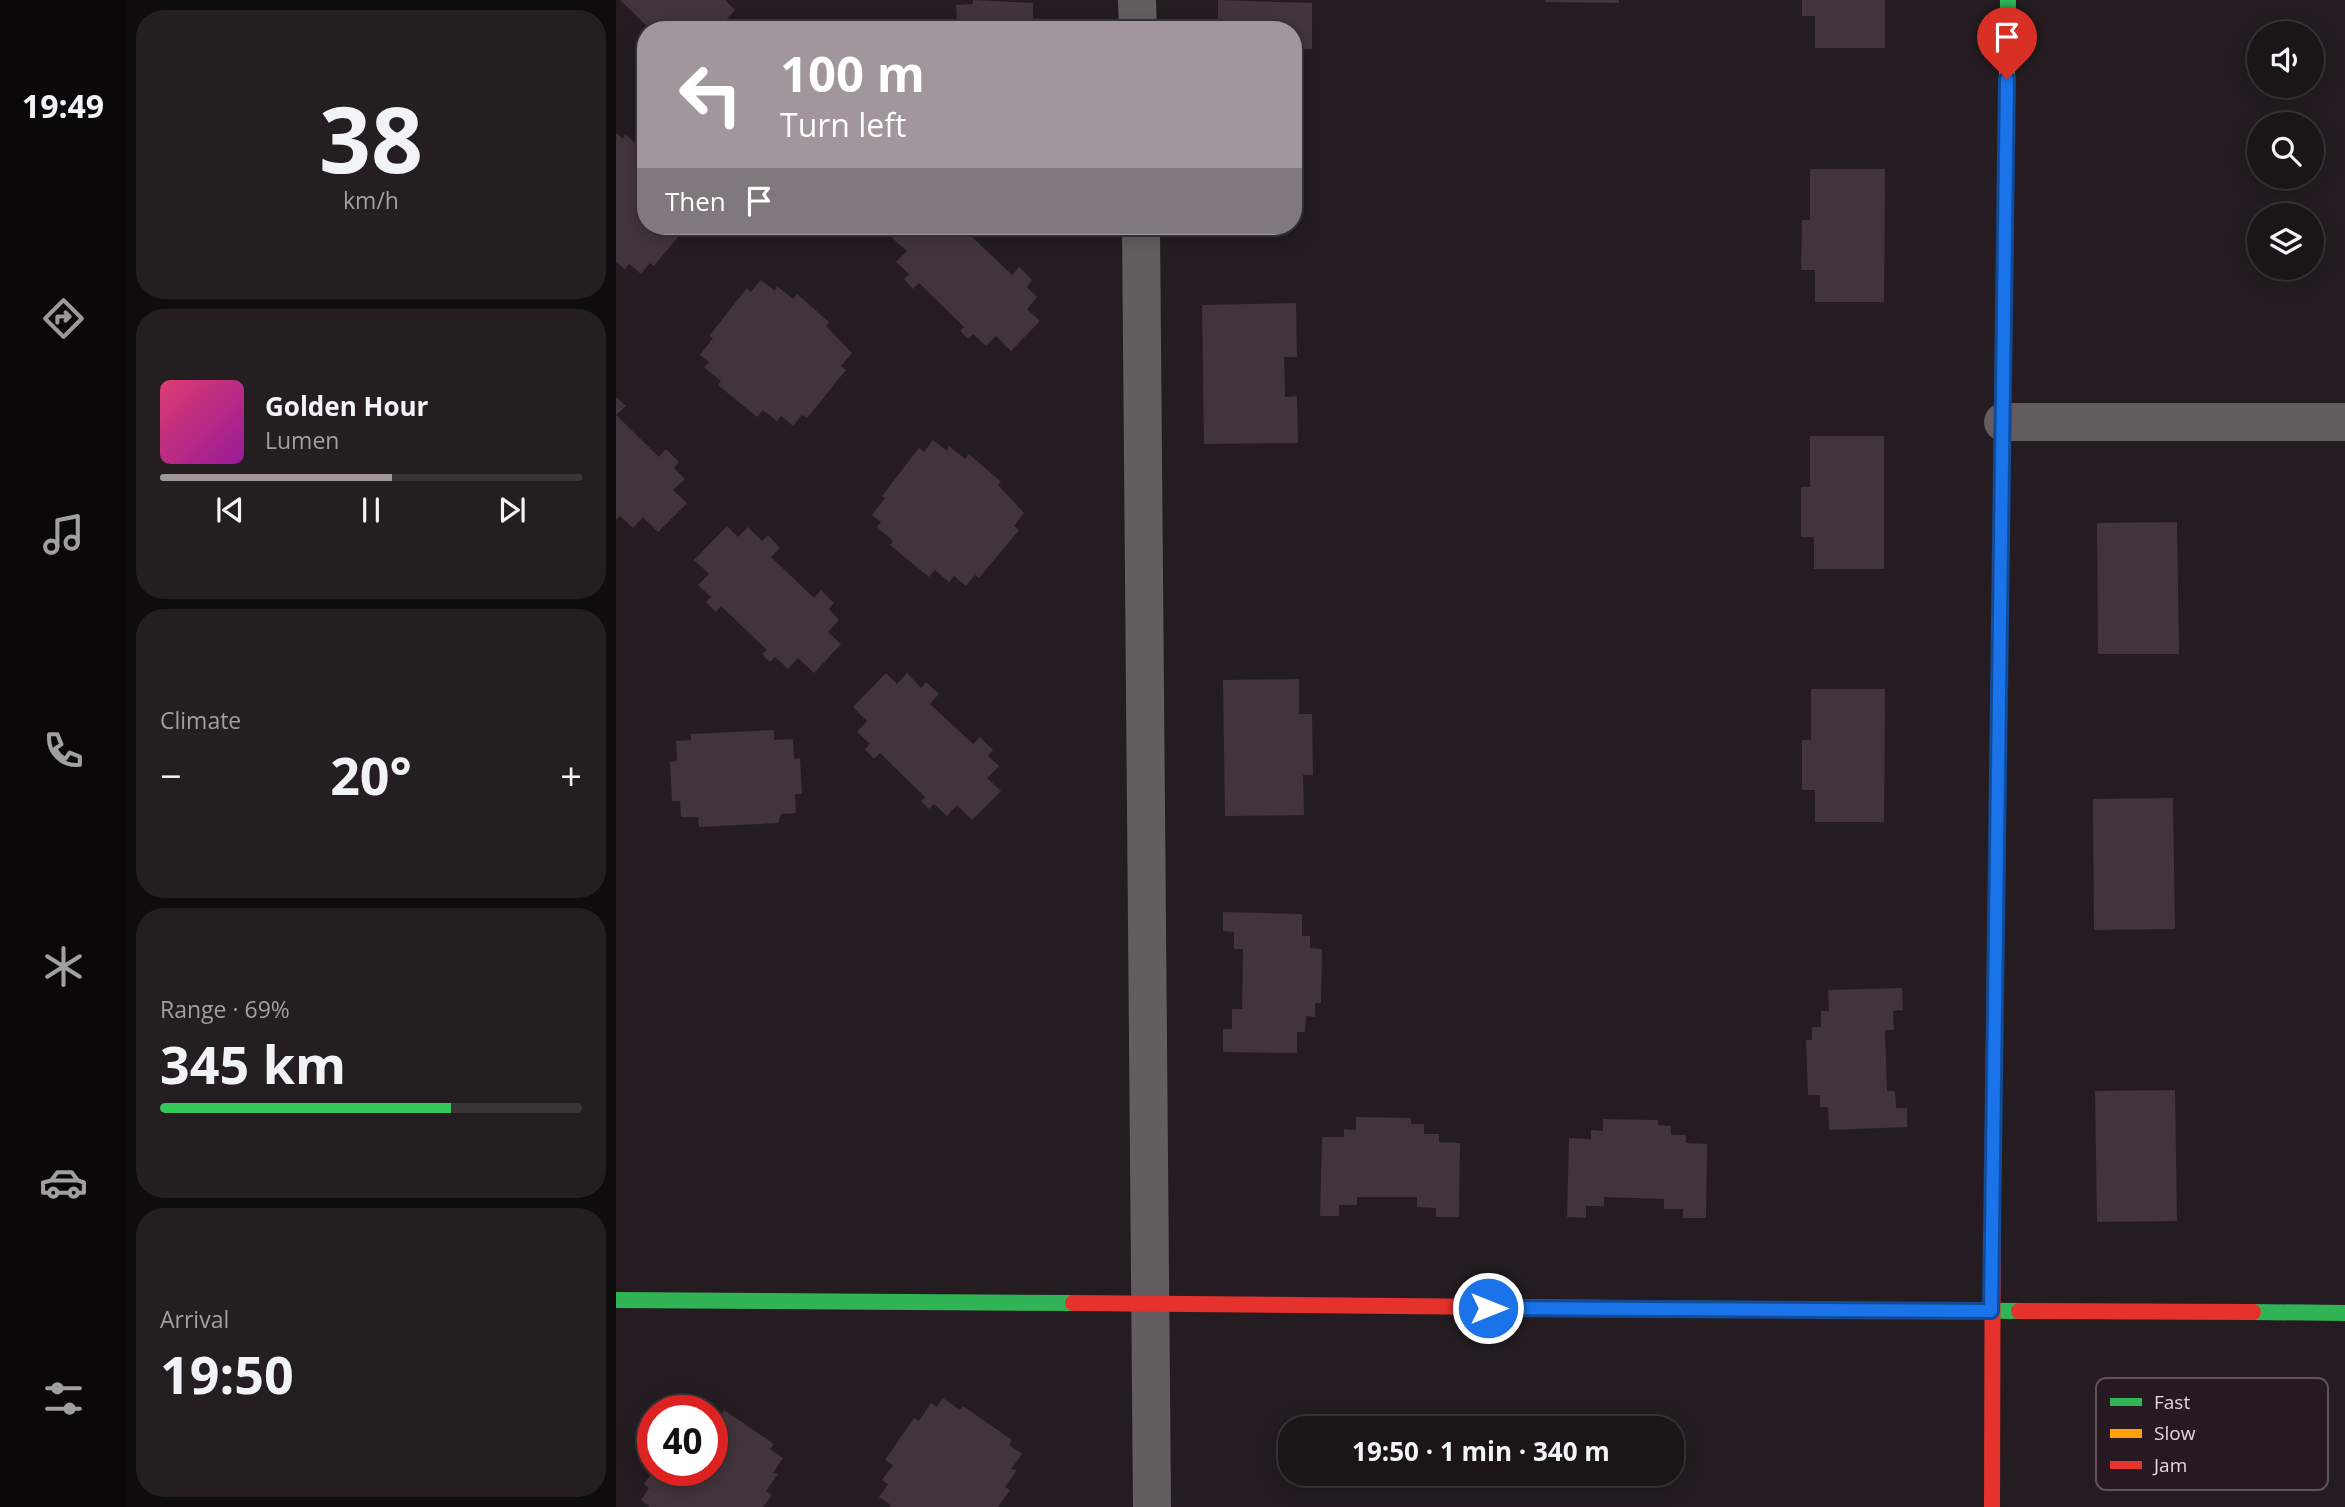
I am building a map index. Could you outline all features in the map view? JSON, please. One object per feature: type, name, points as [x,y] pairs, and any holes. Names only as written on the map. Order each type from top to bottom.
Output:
[{"type":"street","points":[[1138,0],[1138,21]]},
{"type":"street","points":[[1992,1507],[1991,1311],[2008,0]]},
{"type":"street","points":[[1141,235],[1152,1507]]},
{"type":"street","points":[[2003,422],[2345,422]]},
{"type":"street","points":[[616,1300],[2345,1313]]},
{"type":"building","points":[[620,0],[725,0],[735,10],[725,21],[642,21]]},
{"type":"building","points":[[973,0],[1033,3],[1033,19],[1039,18],[1039,21],[957,21],[956,5],[973,4]]},
{"type":"building","points":[[1218,0],[1312,3],[1312,49],[1302,50],[1302,21],[1218,21]]},
{"type":"building","points":[[1619,0],[1619,3],[1545,2]]},
{"type":"building","points":[[1802,0],[1885,0],[1885,48],[1815,48],[1815,16],[1802,16]]},
{"type":"building","points":[[616,133],[623,139],[625,134],[637,144],[637,235],[680,235],[654,266],[650,263],[641,274],[629,264],[625,269],[616,262]]},
{"type":"building","points":[[1810,169],[1885,169],[1884,302],[1815,302],[1815,270],[1801,270],[1802,220],[1810,220]]},
{"type":"building","points":[[895,235],[970,235],[1012,275],[1019,267],[1032,280],[1027,287],[1037,297],[1027,309],[1040,321],[1011,351],[996,336],[986,346],[973,334],[968,339],[960,331],[964,327],[919,283],[913,289],[904,279],[909,274],[896,262],[907,251],[892,238]]},
{"type":"building","points":[[761,280],[775,291],[777,286],[793,299],[797,294],[829,322],[826,326],[852,353],[841,366],[846,370],[807,418],[802,415],[793,426],[781,416],[777,421],[763,410],[757,417],[718,385],[721,381],[704,367],[709,362],[700,355],[713,338],[709,336],[747,288],[751,292]]},
{"type":"building","points":[[1296,303],[1297,357],[1284,357],[1285,397],[1297,396],[1298,443],[1204,444],[1202,305]]},
{"type":"building","points":[[616,397],[626,406],[616,415]]},
{"type":"building","points":[[616,415],[659,457],[666,449],[679,462],[674,468],[685,479],[673,490],[687,503],[658,532],[643,517],[633,528],[620,516],[616,520]]},
{"type":"building","points":[[1810,436],[1884,436],[1884,569],[1814,569],[1814,537],[1801,537],[1801,487],[1810,487]]},
{"type":"building","points":[[933,440],[947,451],[949,446],[965,459],[969,454],[1001,482],[998,485],[1024,513],[1014,526],[1019,530],[979,578],[975,575],[966,586],[954,576],[949,582],[935,570],[929,577],[890,545],[893,541],[877,527],[881,522],[872,515],[885,498],[882,496],[919,448],[924,452]]},
{"type":"building","points":[[2177,522],[2179,654],[2098,654],[2097,523]]},
{"type":"building","points":[[727,526],[738,537],[748,527],[762,541],[768,535],[780,548],[771,557],[814,598],[821,590],[834,603],[829,609],[839,620],[828,632],[841,644],[814,673],[798,658],[788,669],[775,657],[770,662],[762,654],[767,650],[721,606],[716,612],[706,602],[711,597],[698,585],[709,574],[694,560]]},
{"type":"building","points":[[886,673],[897,684],[907,673],[921,688],[926,682],[939,694],[930,704],[973,744],[980,737],[993,750],[988,756],[999,766],[987,778],[1001,791],[972,820],[957,805],[947,816],[934,804],[929,809],[921,801],[925,797],[880,753],[874,759],[865,749],[870,744],[857,732],[867,721],[853,707]]},
{"type":"building","points":[[1299,679],[1299,714],[1312,714],[1313,775],[1303,775],[1304,815],[1225,816],[1223,680]]},
{"type":"building","points":[[1811,689],[1885,689],[1884,822],[1815,822],[1815,790],[1802,790],[1802,740],[1811,740]]},
{"type":"building","points":[[774,730],[774,740],[793,739],[794,759],[800,758],[802,794],[795,794],[796,813],[781,814],[778,823],[699,827],[698,817],[681,817],[680,801],[672,801],[670,762],[677,761],[676,741],[691,740],[691,734]]},
{"type":"building","points":[[2173,798],[2175,929],[2094,930],[2093,799]]},
{"type":"building","points":[[1223,912],[1302,914],[1302,936],[1310,936],[1310,948],[1322,949],[1321,1003],[1315,1003],[1315,1017],[1306,1016],[1305,1032],[1297,1032],[1297,1053],[1223,1052],[1223,1029],[1232,1029],[1232,1009],[1242,1009],[1243,949],[1234,949],[1234,932],[1223,931]]},
{"type":"building","points":[[1902,988],[1903,1010],[1893,1011],[1894,1030],[1885,1030],[1887,1091],[1895,1091],[1896,1108],[1907,1108],[1907,1127],[1829,1130],[1828,1107],[1820,1107],[1820,1095],[1808,1095],[1806,1040],[1812,1040],[1812,1027],[1821,1027],[1821,1011],[1829,1011],[1828,990]]},
{"type":"building","points":[[2175,1090],[2177,1221],[2097,1222],[2095,1091]]},
{"type":"building","points":[[1356,1117],[1411,1118],[1411,1124],[1424,1124],[1424,1134],[1439,1134],[1439,1142],[1460,1143],[1459,1217],[1436,1217],[1436,1208],[1417,1207],[1417,1197],[1357,1197],[1357,1205],[1339,1205],[1339,1216],[1320,1216],[1322,1137],[1344,1137],[1344,1129],[1356,1130]]},
{"type":"building","points":[[1603,1119],[1658,1120],[1658,1125],[1671,1126],[1671,1135],[1686,1135],[1686,1143],[1707,1144],[1706,1218],[1683,1218],[1683,1209],[1664,1209],[1664,1199],[1604,1197],[1604,1206],[1586,1206],[1586,1218],[1567,1217],[1569,1138],[1591,1139],[1591,1130],[1603,1131]]},
{"type":"building","points":[[943,1398],[960,1410],[963,1406],[1012,1440],[1009,1445],[1022,1454],[1011,1469],[1017,1470],[1005,1487],[1010,1490],[998,1507],[889,1507],[891,1505],[879,1497],[888,1484],[882,1480],[893,1465],[885,1460],[914,1418],[919,1421],[931,1403],[937,1407]]},
{"type":"building","points":[[728,1413],[774,1444],[770,1449],[783,1458],[773,1473],[778,1474],[766,1491],[772,1495],[763,1507],[650,1507],[641,1500],[649,1488],[646,1486],[728,1486]]},
{"type":"traffic: fast","points":[[2000,610],[2008,0]]},
{"type":"traffic: fast","points":[[616,1300],[1073,1303]]},
{"type":"traffic: fast","points":[[1498,1307],[2019,1311]]},
{"type":"traffic: fast","points":[[2253,1312],[2345,1313]]},
{"type":"traffic: slow","points":[[1993,1120],[2000,610]]},
{"type":"traffic: jam","points":[[1992,1507],[1993,1120]]},
{"type":"traffic: jam","points":[[1073,1303],[1498,1307]]},
{"type":"traffic: jam","points":[[2019,1311],[2253,1312]]},
{"type":"route","points":[[1488,1308],[1991,1311],[2007,79]]}]
